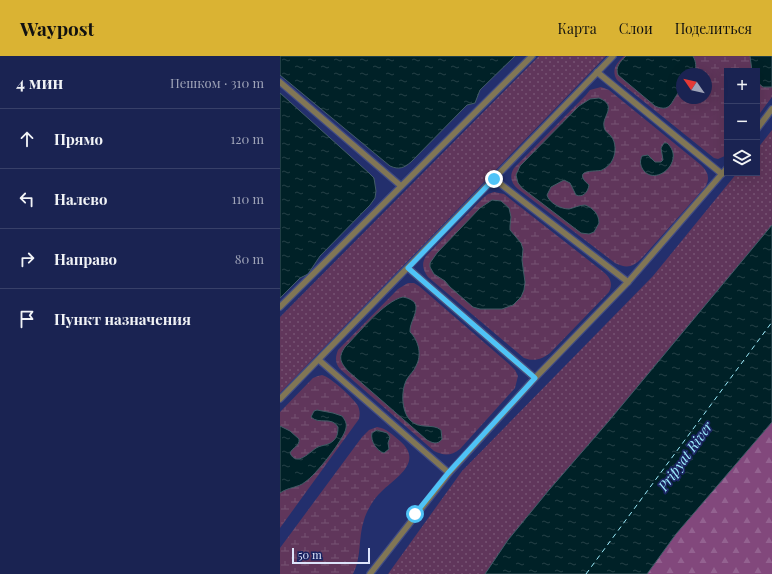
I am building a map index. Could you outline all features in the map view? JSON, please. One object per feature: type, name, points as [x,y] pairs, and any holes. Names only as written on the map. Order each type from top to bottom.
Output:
[{"type":"lane","points":[[280,307],[532,56]]},
{"type":"lane","points":[[280,400],[613,56]]},
{"type":"lane","points":[[597,72],[722,174]]},
{"type":"lane","points":[[280,82],[401,186]]},
{"type":"lane","points":[[760,125],[772,109]]},
{"type":"lane","points":[[370,574],[448,473],[535,378],[628,282],[724,172]]},
{"type":"lane","points":[[494,179],[628,282]]},
{"type":"lane","points":[[408,268],[535,378]]},
{"type":"lane","points":[[318,360],[448,473]]},
{"type":"green space","points":[[539,56],[606,56],[280,393],[280,317]]},
{"type":"green space","points":[[624,56],[772,56],[772,97],[760,113],[760,68],[724,68],[724,156],[718,159],[714,158],[617,80],[614,70]]},
{"type":"green space","points":[[601,87],[609,90],[701,165],[708,175],[706,186],[642,258],[630,266],[623,266],[615,263],[518,189],[512,179],[514,168],[590,90]]},
{"type":"green space","points":[[772,130],[772,225],[608,422],[549,490],[508,540],[485,574],[388,574],[462,471],[653,276],[735,176],[760,176],[760,145]]},
{"type":"green space","points":[[494,192],[504,194],[604,272],[611,282],[609,292],[550,353],[538,359],[532,360],[524,358],[428,277],[424,269],[423,264],[426,256],[483,198]]},
{"type":"green space","points":[[408,283],[414,283],[419,286],[509,364],[518,376],[515,388],[460,449],[454,453],[441,454],[434,451],[340,369],[336,362],[338,350],[398,289]]},
{"type":"green space","points":[[322,375],[347,393],[355,402],[359,409],[359,419],[280,528],[280,412],[313,378]]},
{"type":"green space","points":[[772,422],[772,574],[647,574],[676,534]]},
{"type":"green space","points":[[377,427],[386,430],[400,441],[407,449],[409,462],[400,475],[376,497],[365,516],[362,527],[358,561],[353,574],[280,574],[280,548],[362,437],[369,430]]},
{"type":"water","points":[[280,56],[515,56],[480,90],[475,103],[467,105],[411,162],[404,167],[399,168],[390,166],[280,75]]},
{"type":"water","points":[[626,56],[693,56],[696,68],[676,68],[676,96],[669,107],[661,108],[655,106],[618,75],[617,72],[620,63]]},
{"type":"water","points":[[750,56],[772,56],[772,87],[763,87],[760,84],[760,68],[752,68]]},
{"type":"water","points":[[280,93],[374,178],[376,191],[375,198],[370,205],[320,256],[308,274],[300,278],[280,298]]},
{"type":"water","points":[[599,98],[608,104],[604,128],[605,131],[613,138],[615,144],[615,153],[612,161],[608,166],[600,171],[590,171],[584,173],[583,179],[589,185],[588,190],[583,195],[576,195],[570,183],[564,180],[551,187],[547,195],[550,201],[562,208],[569,209],[585,205],[591,208],[597,214],[599,223],[594,232],[589,234],[581,233],[522,188],[518,183],[516,175],[520,166],[579,106],[590,99]]},
{"type":"water","points":[[664,143],[667,143],[672,150],[673,157],[671,164],[660,174],[647,174],[641,165],[642,156],[648,155],[655,162],[661,162],[663,160],[661,148]]},
{"type":"water","points":[[492,200],[501,201],[509,208],[511,217],[510,230],[521,243],[523,249],[522,260],[525,282],[521,297],[513,305],[502,309],[480,309],[473,307],[445,281],[434,274],[430,267],[430,263],[437,253],[480,208]]},
{"type":"water","name":"Pripyat River","points":[[772,225],[772,422],[676,534],[647,574],[485,574],[508,540],[549,490],[608,422]]},
{"type":"water","points":[[403,297],[410,299],[416,307],[410,332],[416,340],[419,348],[418,362],[405,383],[403,400],[405,411],[410,420],[414,423],[441,430],[442,439],[437,443],[427,440],[348,371],[343,365],[341,359],[341,354],[345,347],[372,318],[388,305]]},
{"type":"water","points":[[317,410],[342,416],[345,420],[346,428],[341,440],[310,478],[296,487],[280,493],[280,426],[290,431],[299,439],[297,445],[290,453],[296,459],[300,459],[318,447],[330,443],[336,437],[338,427],[335,424],[311,417],[314,411]]},
{"type":"water","points":[[377,430],[387,433],[390,437],[388,443],[389,449],[384,453],[377,448],[372,439],[372,433]]},
{"type":"ferry route","points":[[586,574],[772,322]]},
{"type":"route","points":[[415,514],[448,473],[535,378],[408,268],[494,179]]}]
